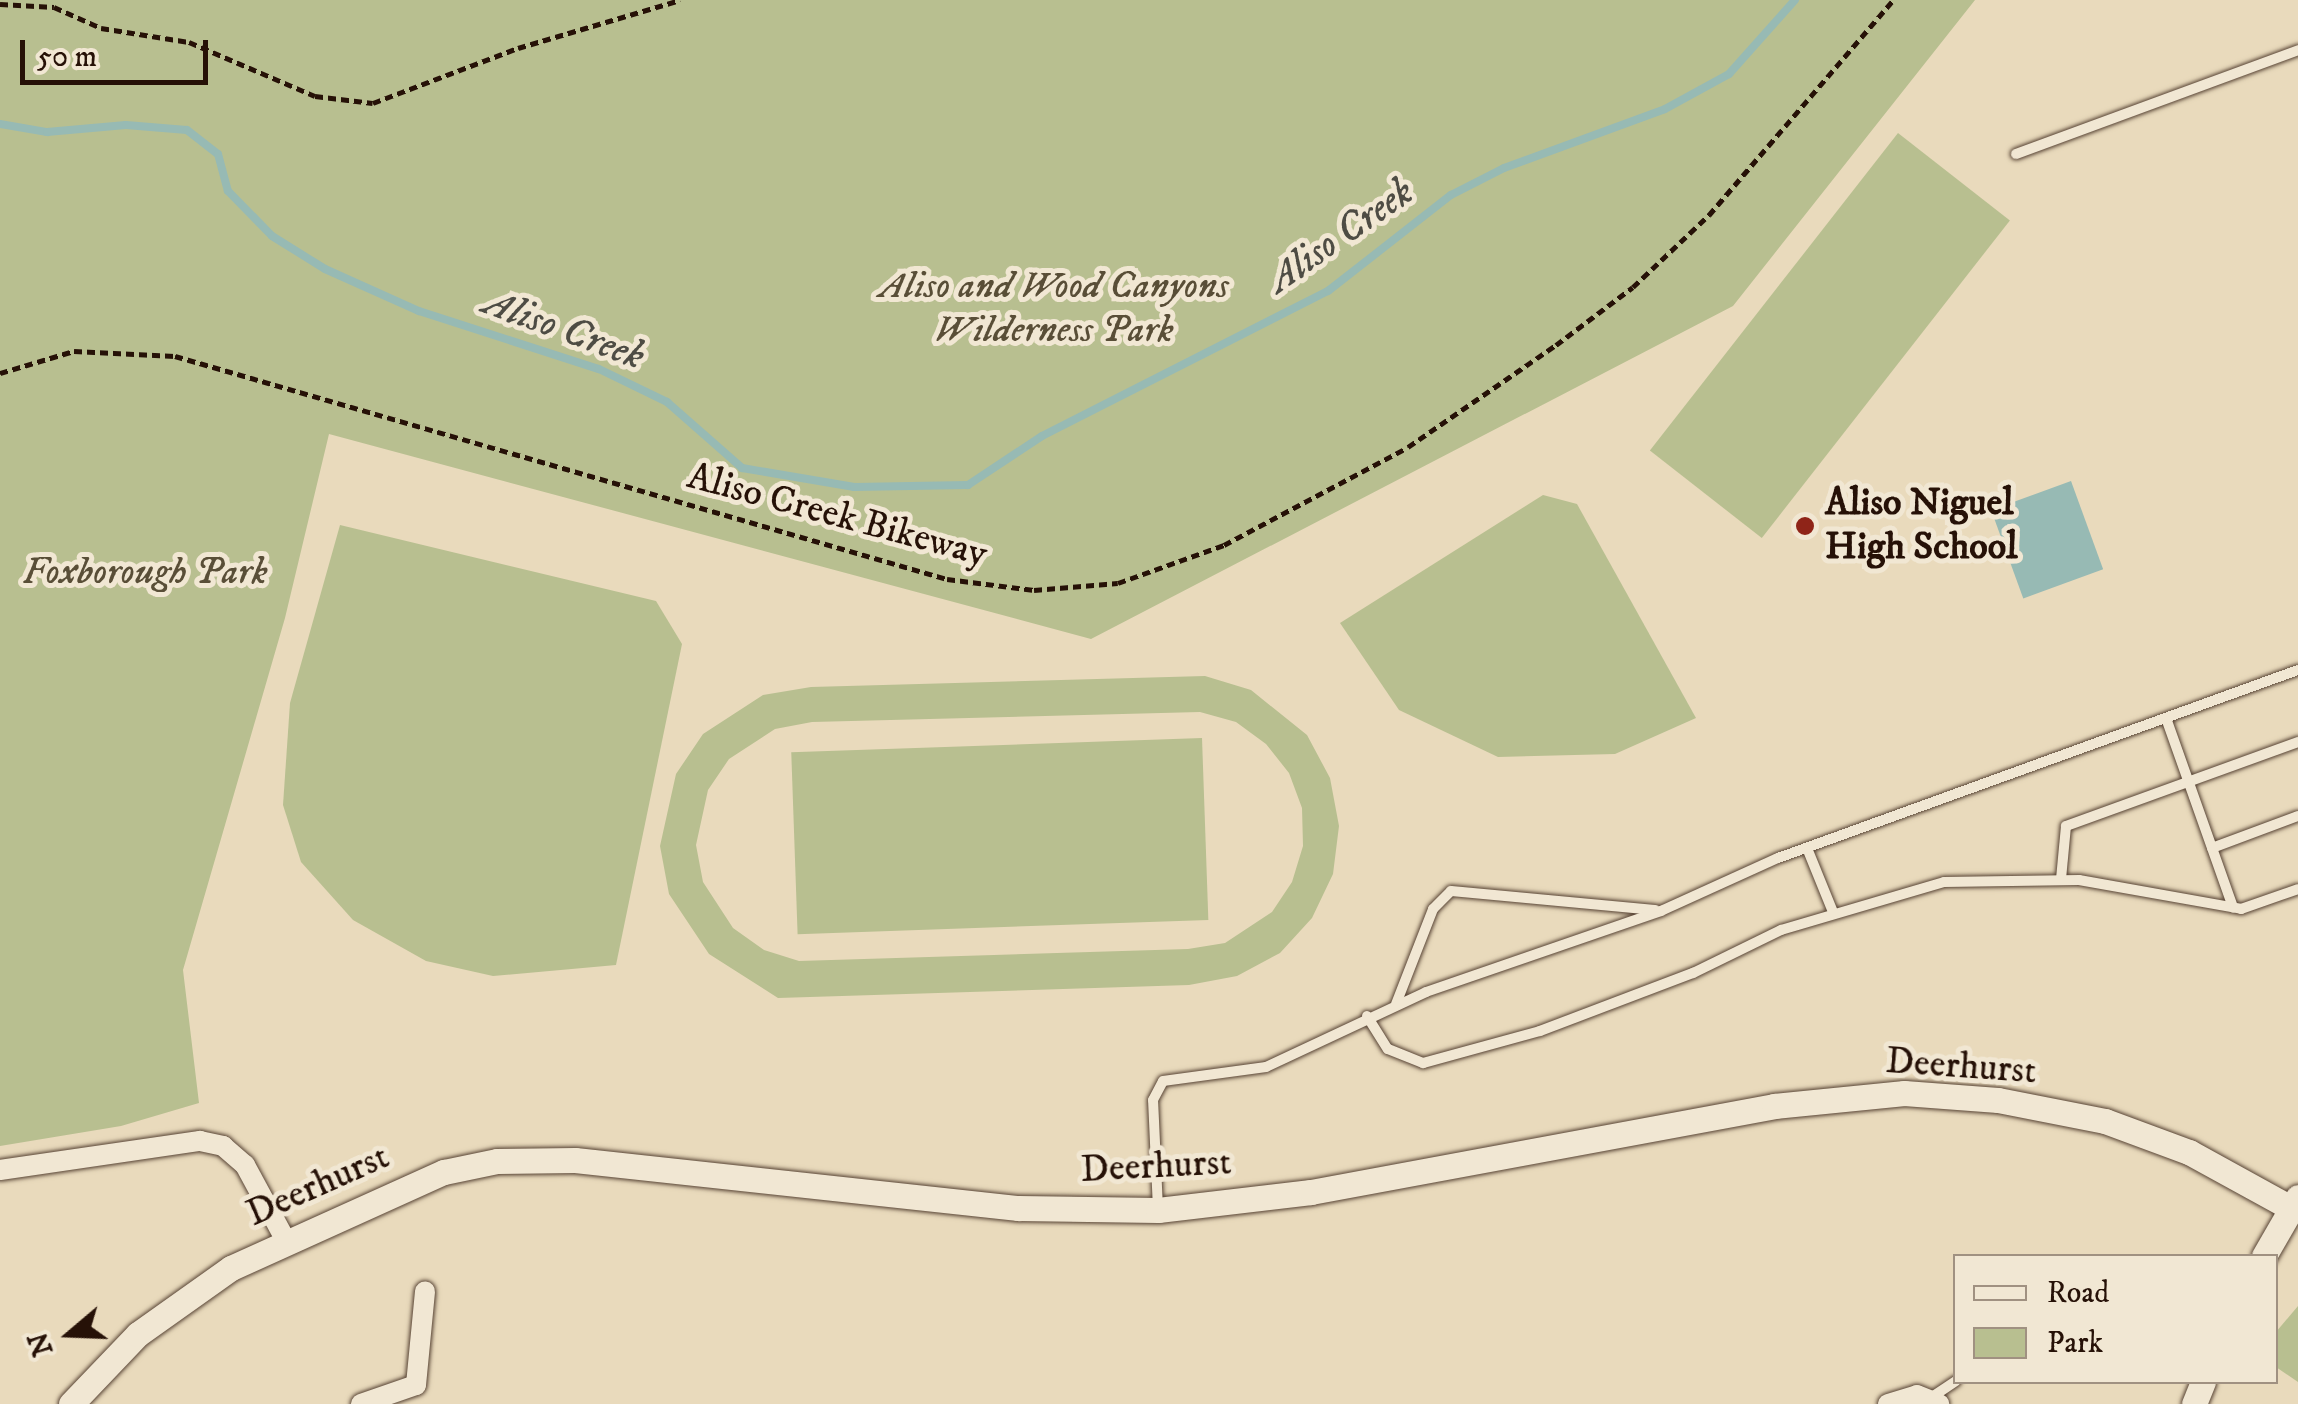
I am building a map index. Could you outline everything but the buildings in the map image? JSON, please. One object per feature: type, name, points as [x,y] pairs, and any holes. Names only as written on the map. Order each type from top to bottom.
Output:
[{"type":"street","name":"Deerhurst","points":[[71,1404],[138,1334],[285,1238],[444,1172],[497,1162],[575,1160],[1018,1208],[1158,1210],[1311,1192],[1774,1106],[1904,1093],[1998,1100],[2105,1122],[2189,1152],[2294,1202]]},
{"type":"street","points":[[0,1170],[200,1140],[224,1146],[245,1166],[285,1238]]},
{"type":"street","points":[[2265,1254],[2294,1202]]},
{"type":"street","points":[[361,1404],[417,1395],[425,1292]]},
{"type":"street","points":[[1888,1404],[1935,1400]]},
{"type":"lane","points":[[2016,154],[2298,50]]},
{"type":"lane","points":[[1158,1210],[1152,1100],[1164,1080],[1266,1067],[1313,1050],[1367,1016],[1396,1004],[1661,911],[1807,848],[2298,670]]},
{"type":"lane","points":[[2166,718],[2233,907]]},
{"type":"lane","points":[[2061,879],[2066,826],[2298,742]]},
{"type":"lane","points":[[2212,848],[2298,816]]},
{"type":"lane","points":[[1807,848],[1833,912]]},
{"type":"lane","points":[[1367,1016],[1388,1049],[1423,1063],[1540,1031],[1833,912],[1944,882],[2061,879],[2233,907],[2298,889]]},
{"type":"lane","points":[[1396,1004],[1433,909],[1450,892],[1661,911]]},
{"type":"path","points":[[0,4],[54,6],[100,28],[188,42],[316,96],[373,103],[518,48],[680,0]]},
{"type":"path","name":"Aliso Creek Bikeway","points":[[0,373],[74,351],[175,356],[947,579],[1034,590],[1118,583],[1224,545],[1408,447],[1571,334],[1708,215],[1893,0]]},
{"type":"green space","name":"Aliso and Wood Canyons Wilderness Park","points":[[0,0],[1975,0],[1733,306],[1091,639],[329,434],[285,618],[183,970],[199,1103],[121,1126],[0,1146]]},
{"type":"green space","points":[[1898,133],[2010,220],[1762,538],[1650,451]]},
{"type":"green space","points":[[1543,495],[1577,504],[1696,718],[1615,754],[1498,757],[1399,710],[1340,623]]},
{"type":"green space","points":[[340,525],[656,601],[682,644],[616,965],[493,976],[426,961],[353,920],[301,862],[283,805],[290,703]]},
{"type":"green space","points":[[1205,676],[1251,690],[1307,735],[1330,778],[1339,826],[1333,874],[1312,918],[1280,953],[1237,976],[1189,985],[778,998],[709,954],[669,894],[660,846],[676,774],[703,734],[763,695],[811,687]],"holes":[[[1200,712],[1236,722],[1266,744],[1289,773],[1302,808],[1303,846],[1292,882],[1272,912],[1225,943],[1188,949],[799,961],[764,950],[733,928],[703,882],[696,845],[708,790],[729,759],[775,729],[812,722]]]},
{"type":"green space","points":[[1202,738],[1208,920],[798,934],[791,752]]},
{"type":"green space","points":[[2298,1306],[2298,1382],[2278,1368],[2278,1330]]},
{"type":"water","points":[[2071,481],[2103,569],[2023,598],[1991,510]]},
{"type":"waterway","name":"Aliso Creek","points":[[0,124],[47,132],[126,125],[187,130],[218,154],[228,191],[272,236],[325,269],[419,311],[599,369],[667,402],[742,468],[854,487],[968,485],[1042,436],[1328,291],[1451,195],[1504,168],[1665,109],[1729,74],[1795,0]]},
{"type":"place","name":"Aliso Niguel High School","points":[[1805,526]]},
{"type":"park label","name":"Foxborough Park","points":[[145,573]]}]
